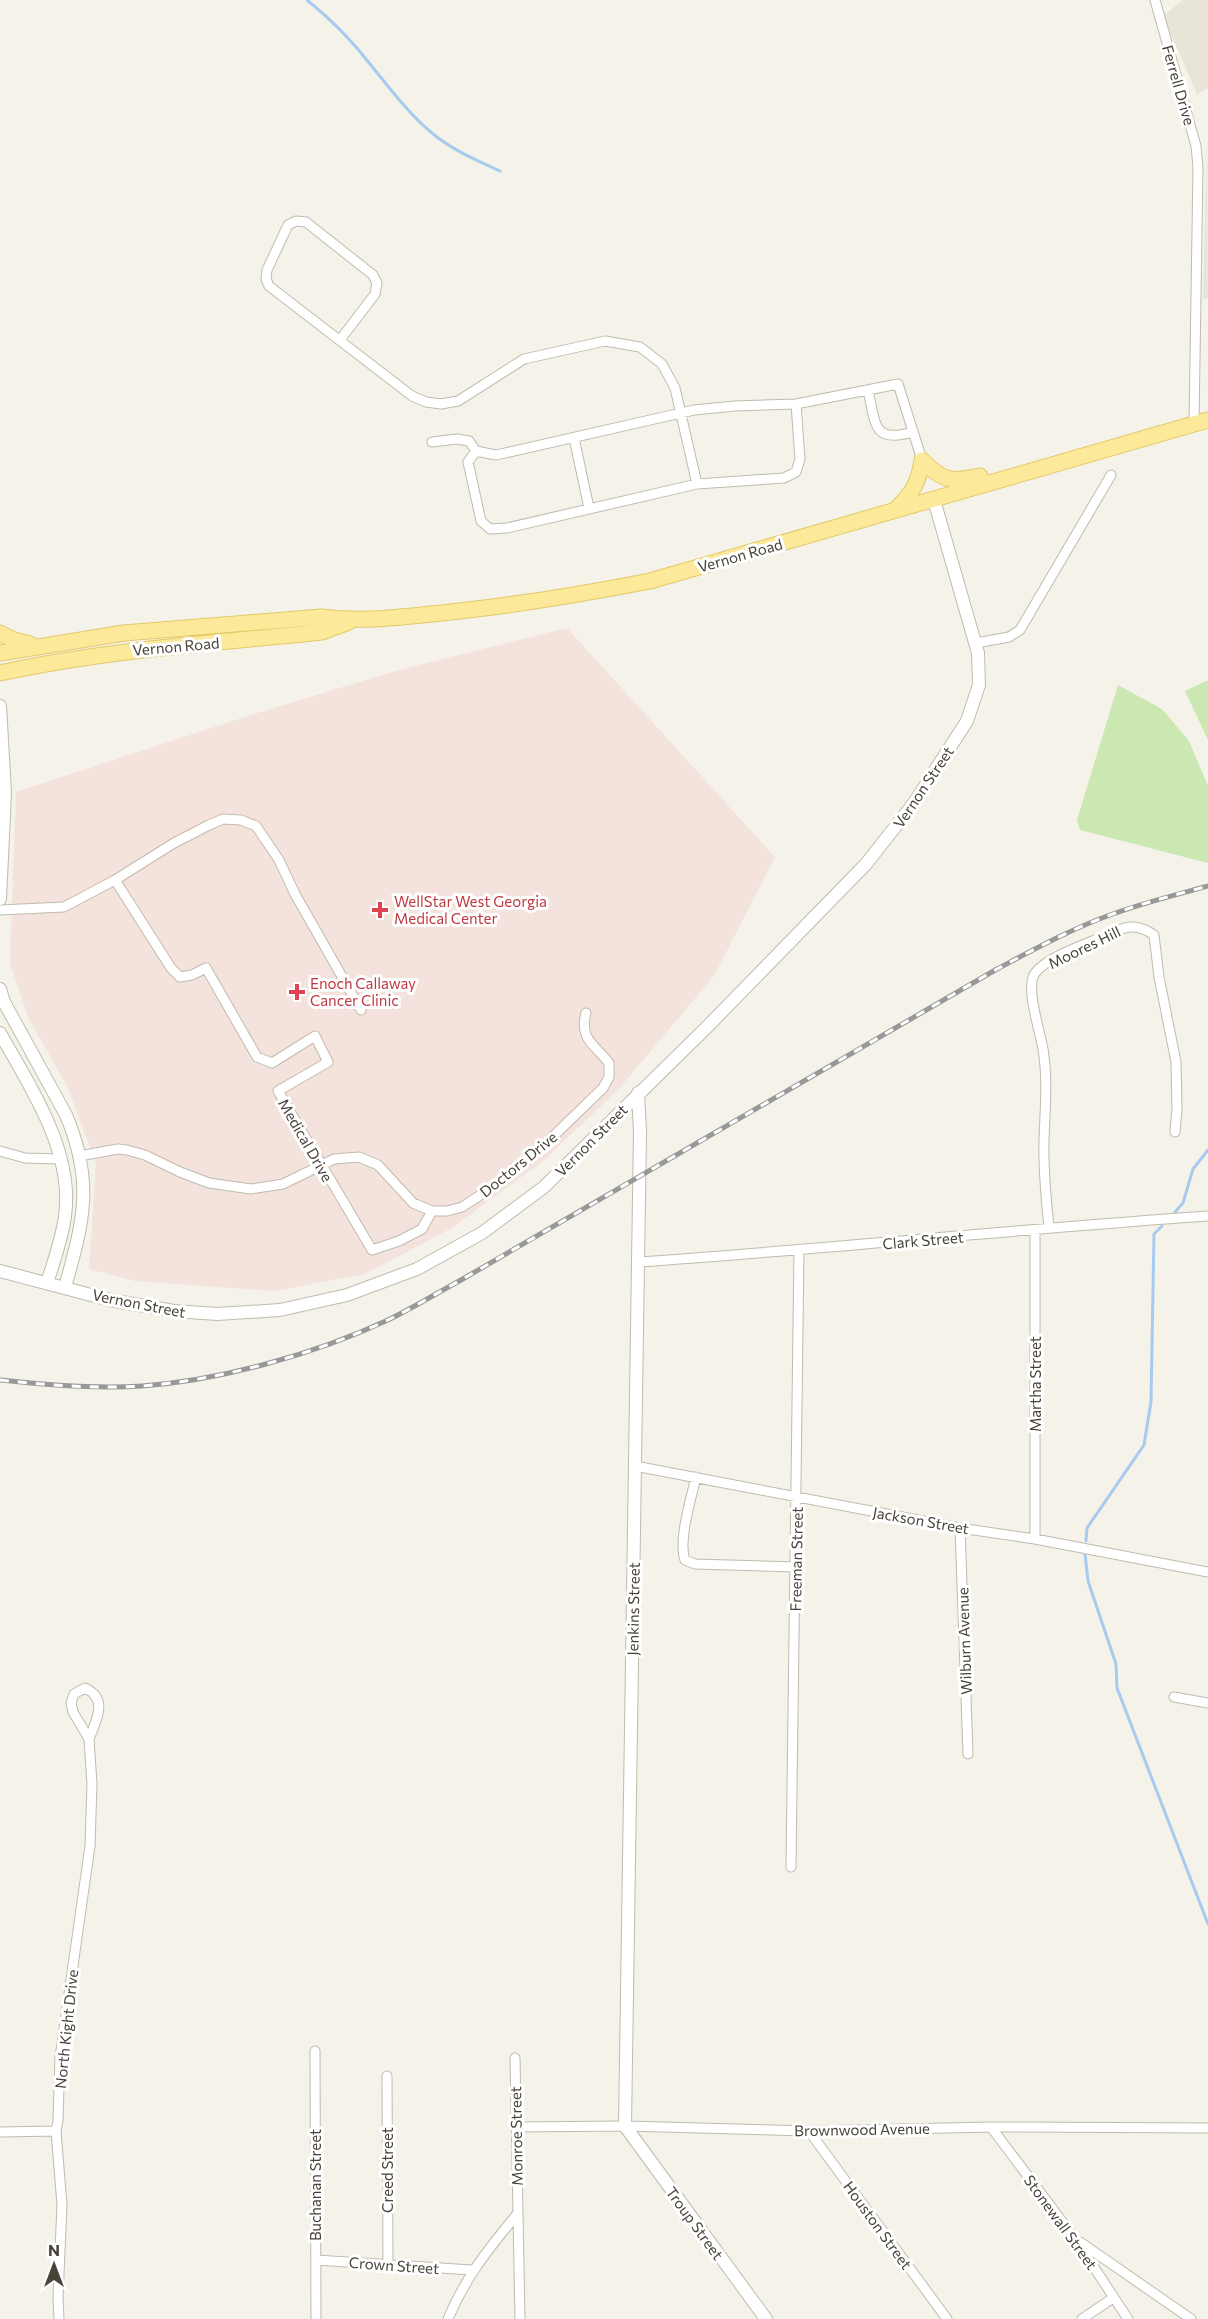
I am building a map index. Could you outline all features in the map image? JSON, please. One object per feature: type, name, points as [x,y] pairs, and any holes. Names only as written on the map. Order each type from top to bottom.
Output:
[{"type":"main road","name":"Vernon Road","points":[[0,653],[135,632],[321,617],[351,621],[495,608],[650,581],[1201,422]]},
{"type":"main road","points":[[922,460],[946,480],[1025,472]]},
{"type":"main road","points":[[894,511],[910,495],[919,479],[922,460]]},
{"type":"main road","name":"Vernon Road","points":[[0,672],[61,660],[136,650],[322,632],[351,621]]},
{"type":"main road","points":[[0,633],[14,640],[36,646]]},
{"type":"street","name":"Ferrell Drive","points":[[1155,0],[1196,146],[1201,422]]},
{"type":"street","points":[[340,340],[375,294],[377,283],[373,275],[306,222],[296,220],[288,225],[267,270],[266,279],[269,286],[412,396],[426,402],[441,404],[458,401],[524,359],[605,340],[640,347],[662,364],[675,388],[697,484]]},
{"type":"street","points":[[432,442],[457,439],[469,441],[476,451],[496,455],[694,410],[796,404],[898,384],[922,460]]},
{"type":"street","points":[[868,391],[877,427],[884,435],[896,437],[913,432]]},
{"type":"street","points":[[476,451],[468,462],[480,521],[490,529],[507,528],[697,484],[784,478],[796,472],[800,459],[796,404]]},
{"type":"street","points":[[574,438],[590,508]]},
{"type":"street","points":[[976,642],[1009,637],[1020,630],[1111,475]]},
{"type":"street","name":"Vernon Street","points":[[0,1271],[153,1308],[217,1314],[259,1312],[303,1306],[371,1287],[439,1258],[502,1220],[564,1169],[836,897],[887,839],[940,764],[972,709],[980,674],[976,642],[934,500]]},
{"type":"street","points":[[0,705],[6,793],[0,899]]},
{"type":"street","points":[[0,910],[64,907],[115,880],[174,843],[223,819],[242,820],[256,826],[279,860],[295,894],[361,1010]]},
{"type":"street","name":"Medical Drive","points":[[115,880],[171,968],[180,976],[192,975],[206,968],[257,1057],[272,1063],[315,1036],[328,1062],[278,1091],[372,1250],[399,1241],[422,1229],[432,1211]]},
{"type":"street","name":"Moores Hill","points":[[1049,1227],[1045,1192],[1044,1140],[1047,1093],[1044,1057],[1031,991],[1035,973],[1048,962],[1126,927],[1144,927],[1154,935],[1158,977],[1176,1062],[1175,1132]]},
{"type":"street","points":[[0,989],[4,1002],[66,1114],[84,1178],[84,1211],[65,1287]]},
{"type":"street","name":"Doctors Drive","points":[[432,1211],[462,1208],[496,1185],[535,1154],[603,1088],[609,1077],[609,1063],[585,1036],[583,1028],[585,1013]]},
{"type":"street","points":[[0,1033],[55,1137],[64,1185],[66,1214],[46,1282]]},
{"type":"street","name":"Jenkins Street","points":[[625,2126],[640,1131],[638,1093]]},
{"type":"street","points":[[0,1151],[25,1158],[59,1159],[118,1149],[127,1150],[151,1157],[180,1172],[209,1183],[251,1189],[283,1184],[320,1164],[348,1156],[369,1160],[386,1173],[413,1203],[432,1211]]},
{"type":"street","name":"Clark Street","points":[[638,1262],[799,1251],[1049,1227],[1208,1216]]},
{"type":"street","name":"Martha Street","points":[[1035,1230],[1035,1539]]},
{"type":"street","name":"Freeman Street","points":[[791,1867],[799,1251]]},
{"type":"street","name":"Jackson Street","points":[[635,1466],[960,1528],[1035,1539],[1208,1572]]},
{"type":"street","points":[[696,1478],[682,1551],[685,1560],[695,1564],[796,1567]]},
{"type":"street","name":"Wilburn Avenue","points":[[960,1528],[968,1754]]},
{"type":"street","name":"North Kight Drive","points":[[59,2319],[62,2205],[56,2131],[61,2047],[90,1846],[92,1785],[89,1739],[100,1710],[98,1698],[92,1691],[85,1688],[74,1694],[71,1703],[73,1712],[89,1739]]},
{"type":"street","points":[[1174,1697],[1208,1703]]},
{"type":"street","name":"Buchanan Street","points":[[315,2051],[316,2319]]},
{"type":"street","name":"Monroe Street","points":[[514,2058],[520,2319]]},
{"type":"street","name":"Creed Street","points":[[387,2076],[388,2265]]},
{"type":"street","name":"Brownwood Avenue","points":[[516,2127],[625,2126],[809,2131],[991,2127],[1208,2128]]},
{"type":"street","name":"Troup Street","points":[[625,2126],[766,2319]]},
{"type":"street","name":"Stonewall Street","points":[[991,2127],[1076,2240],[1128,2319]]},
{"type":"street","points":[[0,2132],[56,2131]]},
{"type":"street","name":"Houston Street","points":[[809,2131],[947,2319]]},
{"type":"street","points":[[448,2319],[472,2270],[517,2214]]},
{"type":"street","points":[[1076,2240],[1191,2319]]},
{"type":"street","name":"Crown Street","points":[[316,2260],[472,2270]]},
{"type":"street","points":[[1082,2319],[1113,2298]]},
{"type":"shaded area","points":[[1183,0],[1208,0],[1208,88],[1197,94],[1163,16]]},
{"type":"shaded area","points":[[1207,137],[1208,298],[1203,300]]},
{"type":"shaded area","name":"WellStar West Georgia Medical Center","points":[[567,628],[775,857],[714,976],[618,1090],[542,1162],[450,1229],[365,1274],[275,1291],[135,1281],[89,1269],[96,1163],[68,1088],[28,1017],[10,963],[16,792],[254,714],[399,670]]},
{"type":"green space","points":[[1208,680],[1208,740],[1185,691]]},
{"type":"green space","points":[[1118,685],[1162,709],[1189,741],[1208,786],[1208,863],[1080,830],[1077,820]]},
{"type":"waterway","points":[[307,0],[351,41],[401,102],[424,126],[456,150],[500,171]]},
{"type":"waterway","points":[[1175,1212],[1183,1203],[1193,1169],[1208,1150]]},
{"type":"waterway","points":[[1086,1541],[1087,1528],[1144,1445],[1151,1402],[1154,1234],[1162,1226]]},
{"type":"waterway","points":[[1085,1554],[1088,1581],[1116,1664],[1117,1688],[1208,1924]]},
{"type":"railway","points":[[0,1380],[89,1387],[173,1383],[268,1364],[360,1332],[397,1315],[461,1280],[997,969],[1067,933],[1110,915],[1208,886]]},
{"type":"place","name":"WellStar West Georgia Medical Center","points":[[380,910]]},
{"type":"place","name":"Enoch Callaway Cancer Clinic","points":[[297,992]]}]
